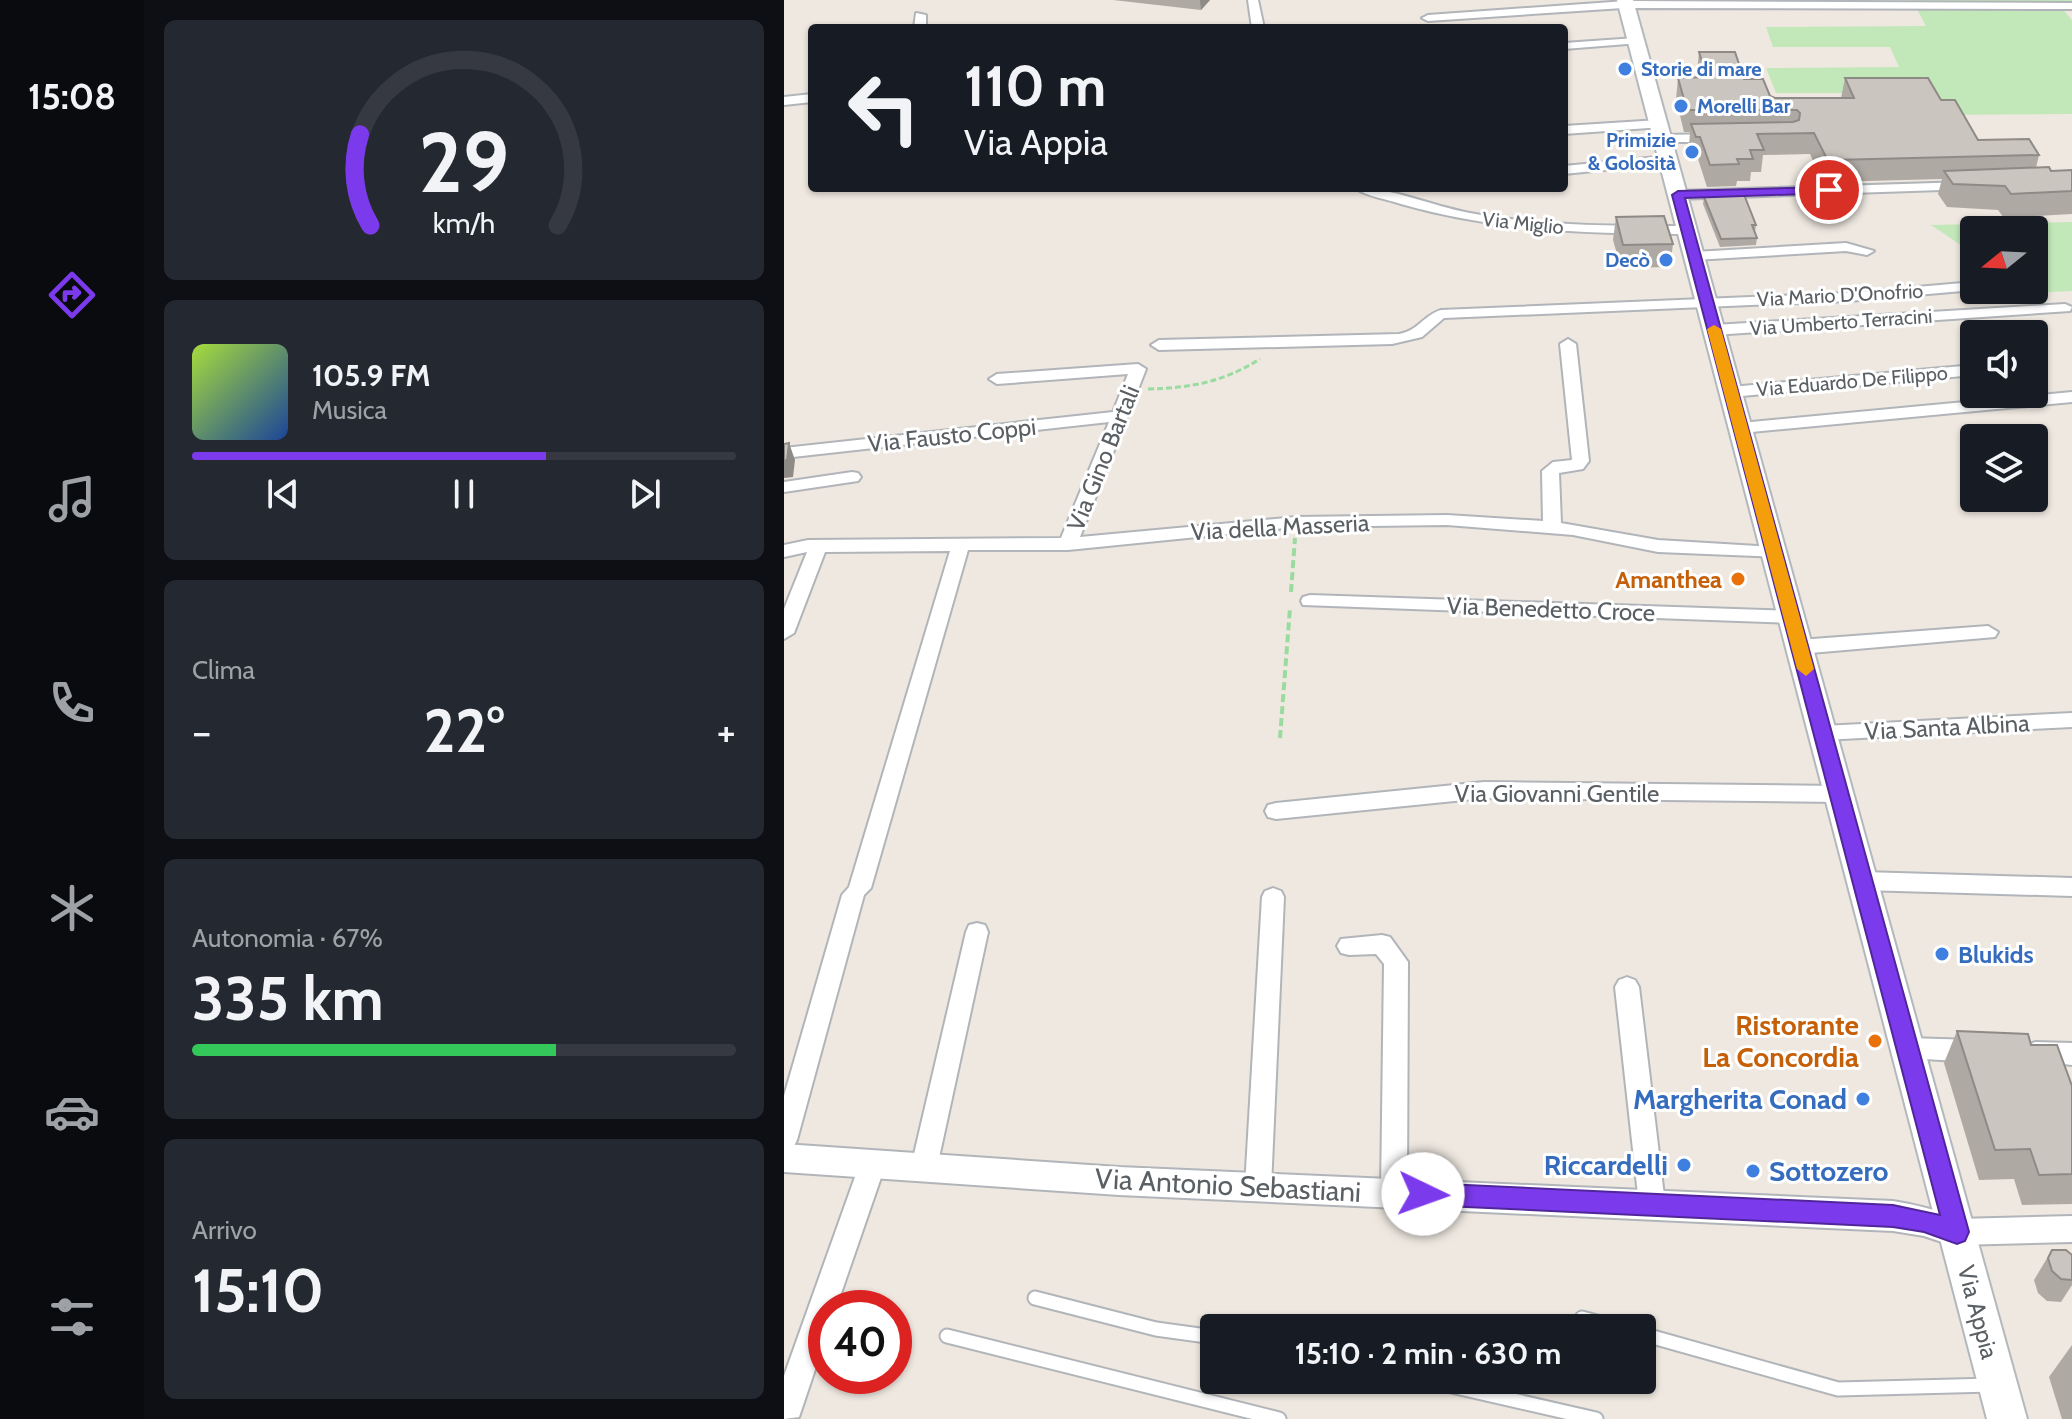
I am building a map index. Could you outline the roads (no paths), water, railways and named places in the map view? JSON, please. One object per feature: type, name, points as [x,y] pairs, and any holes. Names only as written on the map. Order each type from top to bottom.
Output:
[{"type":"main road","name":"Via Appia","points":[[1626,3],[2003,1402]]},
{"type":"street","points":[[1253,0],[1257,24]]},
{"type":"street","points":[[1428,18],[1626,3],[2072,6]]},
{"type":"street","points":[[920,15],[920,24]]},
{"type":"street","points":[[1568,46],[1636,41]]},
{"type":"street","points":[[784,101],[808,98]]},
{"type":"street","points":[[1568,130],[1663,141],[1726,138]]},
{"type":"street","points":[[1568,169],[1663,141]]},
{"type":"street","points":[[1678,195],[1977,186]]},
{"type":"street","name":"Via Miglio","points":[[1379,192],[1466,216],[1527,225],[1607,230],[1687,230]]},
{"type":"street","points":[[1694,256],[1846,247],[1867,251]]},
{"type":"street","name":"Via Mario D'Onofrio","points":[[1159,345],[1392,339],[1413,336],[1424,329],[1430,318],[1441,314],[1848,297],[1960,287]]},
{"type":"street","name":"Via Umberto Terracini","points":[[1714,330],[2065,308]]},
{"type":"street","points":[[1552,528],[1550,471],[1559,466],[1577,465],[1581,461],[1568,344]]},
{"type":"street","name":"Via Gino Bartali","points":[[997,379],[1138,369],[1068,544]]},
{"type":"street","name":"Via Eduardo De Filippo","points":[[1731,392],[1960,371]]},
{"type":"street","points":[[1741,428],[2072,397]]},
{"type":"street","name":"Via Fausto Coppi","points":[[784,453],[1120,416]]},
{"type":"street","points":[[784,487],[852,477]]},
{"type":"street","name":"Via della Masseria","points":[[784,551],[818,546],[1068,544],[1296,522],[1447,520],[1552,528],[1658,546],[1774,553]]},
{"type":"street","points":[[784,633],[818,546]]},
{"type":"street","points":[[784,1140],[960,546]]},
{"type":"street","name":"Via Benedetto Croce","points":[[1310,601],[1792,617]]},
{"type":"street","points":[[1799,647],[1988,632]]},
{"type":"street","name":"Via Santa Albina","points":[[1823,733],[2072,720]]},
{"type":"street","name":"Via Giovanni Gentile","points":[[1276,811],[1484,790],[1839,794]]},
{"type":"street","points":[[1863,881],[2072,887]]},
{"type":"street","points":[[1258,1187],[1273,897]]},
{"type":"street","points":[[924,1167],[977,932]]},
{"type":"street","points":[[1349,946],[1382,944],[1396,962],[1394,1193]]},
{"type":"street","points":[[1627,987],[1652,1204]]},
{"type":"street","points":[[1907,1048],[2072,1054]]},
{"type":"street","name":"Via Antonio Sebastiani","points":[[784,1158],[1258,1187],[1893,1216],[1924,1221],[1957,1232]]},
{"type":"street","points":[[784,1417],[873,1163]]},
{"type":"street","points":[[1957,1232],[2072,1229]]},
{"type":"lane","points":[[1035,1298],[1156,1329],[1200,1335]]},
{"type":"lane","points":[[947,1336],[1279,1419]]},
{"type":"lane","points":[[1656,1338],[1838,1389],[2003,1402]]},
{"type":"lane","points":[[1486,1394],[1596,1419]]},
{"type":"place","name":"Storie di mare","points":[[1625,69]]},
{"type":"place","name":"Morelli Bar","points":[[1681,106]]},
{"type":"place","name":"Primizie & Golosità","points":[[1692,152]]},
{"type":"place","name":"Decò","points":[[1666,260]]},
{"type":"place","name":"Amanthea","points":[[1738,579]]},
{"type":"place","name":"Blukids","points":[[1942,954]]},
{"type":"place","name":"Ristorante La Concordia","points":[[1875,1041]]},
{"type":"place","name":"Margherita Conad","points":[[1863,1099]]},
{"type":"place","name":"Riccardelli","points":[[1684,1165]]},
{"type":"place","name":"Sottozero","points":[[1753,1171]]}]
